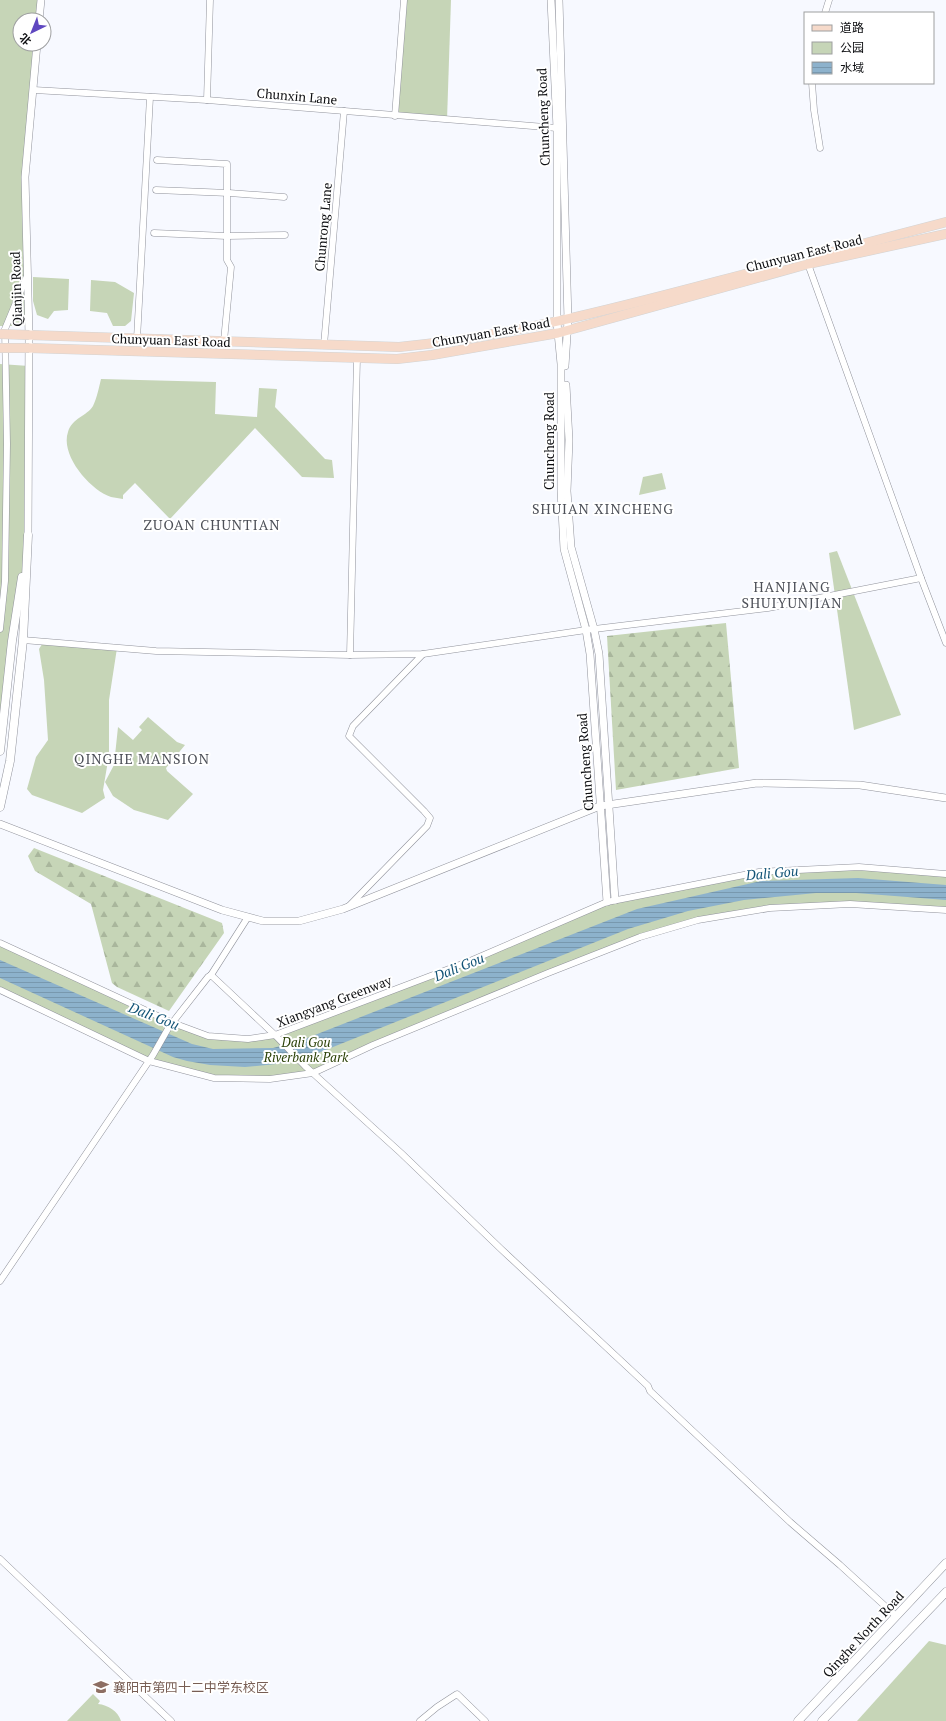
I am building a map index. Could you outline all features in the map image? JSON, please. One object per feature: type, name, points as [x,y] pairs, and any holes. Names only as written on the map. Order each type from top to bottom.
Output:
[{"type":"main road","name":"Chunyuan East Road","points":[[0,334],[399,347],[432,344],[568,320],[946,222]]},
{"type":"main road","name":"Chunyuan East Road","points":[[0,348],[397,359],[432,355],[558,333],[808,264],[946,234]]},
{"type":"main road","points":[[0,807],[10,761],[23,640],[28,535]]},
{"type":"main road","points":[[0,751],[12,642],[28,535]]},
{"type":"main road","name":"Qinghe North Road","points":[[798,1721],[946,1563]]},
{"type":"main road","points":[[822,1721],[946,1592]]},
{"type":"street","points":[[40,12],[41,0]]},
{"type":"street","points":[[207,100],[210,0]]},
{"type":"street","points":[[395,116],[404,0]]},
{"type":"street","name":"Chuncheng Road","points":[[551,0],[557,128],[557,322],[561,364],[561,490],[564,549],[586,630],[590,654],[607,902]]},
{"type":"street","name":"Chuncheng Road","points":[[559,0],[568,320],[564,364],[569,440],[567,491],[571,540],[594,629],[598,654],[615,900]]},
{"type":"street","points":[[825,12],[829,0]]},
{"type":"street","name":"Qianjin Road","points":[[28,535],[29,335],[25,178],[36,52]]},
{"type":"street","points":[[812,84],[814,110],[820,148]]},
{"type":"street","name":"Chunxin Lane","points":[[34,90],[207,100],[557,128]]},
{"type":"street","points":[[137,338],[150,97]]},
{"type":"street","name":"Chunrong Lane","points":[[324,345],[344,112]]},
{"type":"street","points":[[157,160],[227,164],[227,260],[231,266],[224,341]]},
{"type":"street","points":[[156,190],[284,197]]},
{"type":"street","points":[[154,233],[227,236],[285,234]]},
{"type":"street","points":[[808,264],[921,578],[946,643]]},
{"type":"street","points":[[0,629],[5,581],[7,444],[5,329],[28,275]]},
{"type":"street","points":[[350,655],[357,358]]},
{"type":"street","points":[[23,640],[156,651],[350,655],[423,654],[586,630],[768,608],[921,578]]},
{"type":"street","points":[[348,907],[427,826],[430,818],[349,736],[353,726],[423,654]]},
{"type":"street","points":[[0,716],[3,726]]},
{"type":"street","points":[[0,824],[222,910],[263,920],[299,921],[348,907],[600,806],[609,804],[757,783],[860,785],[946,798]]},
{"type":"street","name":"Xiangyang Greenway","points":[[0,943],[171,1025],[208,1036],[248,1039],[275,1035],[470,961],[607,902],[615,900],[759,872],[859,867],[946,874]]},
{"type":"street","points":[[0,990],[150,1061],[214,1078],[270,1079],[312,1073],[373,1045],[640,937],[698,920],[770,908],[850,904],[946,910]]},
{"type":"street","points":[[0,1281],[150,1061],[171,1025],[211,975],[248,917]]},
{"type":"street","points":[[211,975],[275,1035],[312,1073],[402,1153],[501,1249],[785,1517],[896,1616]]},
{"type":"street","points":[[0,1559],[171,1721]]},
{"type":"street","points":[[420,1721],[437,1707],[457,1694],[485,1721]]},
{"type":"green space","points":[[0,0],[41,0],[40,12],[12,12],[12,52],[36,52],[25,177],[29,326],[0,326]]},
{"type":"green space","points":[[404,0],[451,0],[447,120],[395,116]]},
{"type":"green space","points":[[33,277],[69,279],[68,310],[54,311],[48,319],[37,315],[33,301]]},
{"type":"green space","points":[[91,280],[115,282],[134,293],[131,321],[125,326],[113,326],[107,313],[90,311]]},
{"type":"green space","points":[[0,364],[29,366],[28,535],[0,751]]},
{"type":"green space","points":[[101,379],[216,382],[215,414],[257,417],[259,388],[277,389],[275,407],[325,459],[332,460],[334,478],[302,477],[255,428],[170,519],[135,483],[123,495],[123,499],[111,497],[94,487],[86,479],[73,461],[68,451],[67,441],[70,427],[93,406]]},
{"type":"green space","points":[[662,473],[666,489],[639,495],[643,477]]},
{"type":"green space","points":[[837,551],[901,715],[854,730],[829,553]]},
{"type":"green space","points":[[726,623],[739,768],[616,790],[607,636]]},
{"type":"green space","points":[[44,641],[117,648],[109,700],[109,755],[103,790],[105,798],[82,813],[32,795],[27,789],[36,757],[48,740],[44,680],[39,649]]},
{"type":"green space","points":[[148,717],[177,742],[185,745],[166,768],[167,771],[193,794],[168,820],[134,810],[113,796],[105,782],[114,765],[118,727],[133,740],[142,730],[139,727]]},
{"type":"green space","points":[[34,848],[222,923],[224,933],[169,1011],[117,987],[112,983],[91,904],[35,871],[28,856]]},
{"type":"green space","name":"Dali Gou Riverbank Park","points":[[859,867],[946,874],[946,910],[850,904],[770,908],[698,920],[640,937],[313,1073],[270,1079],[214,1078],[149,1061],[0,990],[0,943],[208,1036],[248,1039],[275,1035],[470,961],[600,904],[759,872]]},
{"type":"green space","points":[[929,1641],[946,1645],[946,1721],[857,1721]]},
{"type":"green space","points":[[93,1694],[100,1701],[98,1704],[112,1709],[118,1714],[121,1721],[67,1721]]},
{"type":"water","points":[[858,878],[946,885],[946,900],[856,893],[816,893],[744,900],[688,911],[628,929],[308,1057],[276,1064],[245,1067],[210,1065],[173,1057],[0,978],[0,960],[192,1044],[213,1049],[273,1048],[302,1040],[637,909],[761,881]]},
{"type":"place","name":"襄阳市第四十二中学东校区","points":[[101,1687]]},
{"type":"district","name":"SHUIAN XINCHENG","points":[[603,509]]},
{"type":"district","name":"ZUOAN CHUNTIAN","points":[[212,525]]},
{"type":"district","name":"HANJIANG SHUIYUNJIAN","points":[[792,596]]},
{"type":"district","name":"QINGHE MANSION","points":[[142,759]]},
{"type":"water label","name":"Dali Gou","points":[[772,873]]},
{"type":"water label","name":"Dali Gou","points":[[459,967]]},
{"type":"water label","name":"Dali Gou","points":[[154,1016]]}]
